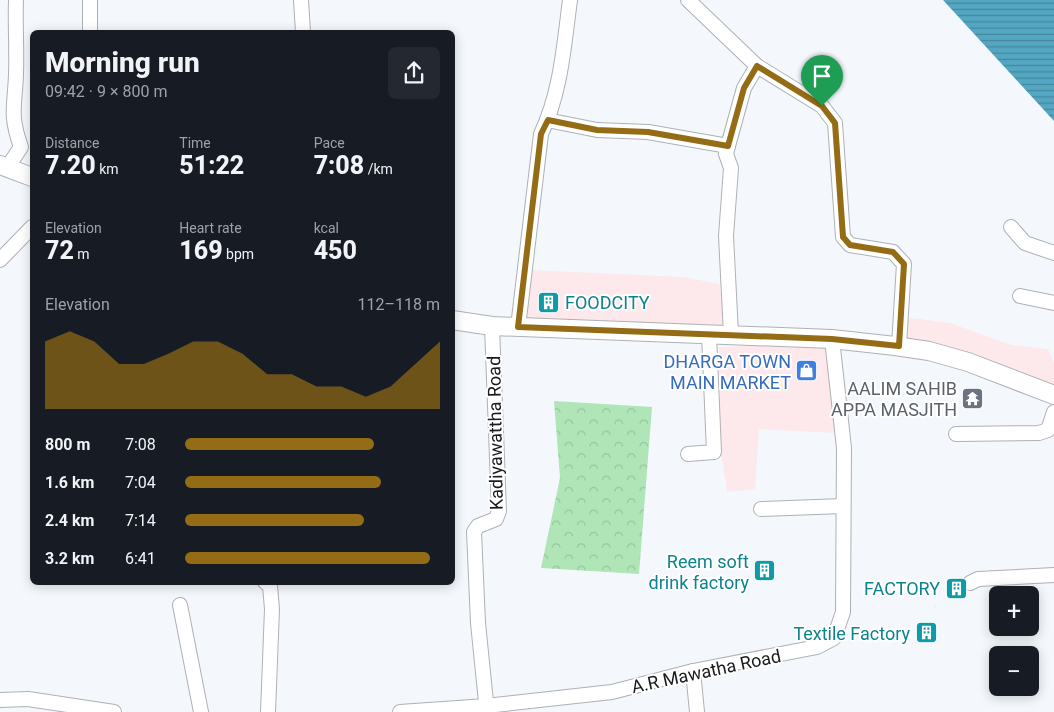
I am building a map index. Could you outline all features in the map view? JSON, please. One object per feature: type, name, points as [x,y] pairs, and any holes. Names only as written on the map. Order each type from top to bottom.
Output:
[{"type":"main road","points":[[3,166],[30,176]]},
{"type":"main road","points":[[455,320],[492,326],[731,334],[832,339],[899,346],[929,351],[968,362],[1054,395]]},
{"type":"street","points":[[3,166],[21,147],[13,124],[12,107],[16,75],[16,0]]},
{"type":"street","points":[[90,0],[90,30]]},
{"type":"street","points":[[301,0],[303,30]]},
{"type":"street","points":[[688,0],[757,66],[822,106],[835,123],[843,237],[850,245],[893,252],[904,264],[899,346]]},
{"type":"street","points":[[518,327],[541,134],[548,120],[559,82],[567,2]]},
{"type":"street","points":[[731,334],[726,236],[731,168],[726,154],[744,88],[757,66]]},
{"type":"street","points":[[548,120],[597,130],[648,132],[728,146]]},
{"type":"street","points":[[1011,227],[1025,244],[1054,253]]},
{"type":"street","points":[[0,260],[30,229]]},
{"type":"street","points":[[1020,296],[1054,303]]},
{"type":"street","name":"Kadiyawattha Road","points":[[487,709],[478,623],[474,532],[478,526],[496,519],[499,511],[492,326]]},
{"type":"street","points":[[688,454],[714,452],[709,334]]},
{"type":"street","name":"A.R Mawatha Road","points":[[400,712],[487,709],[612,692],[693,671],[817,647],[834,638],[843,612],[844,448],[832,339]]},
{"type":"street","points":[[956,434],[1039,433],[1048,430],[1054,412]]},
{"type":"street","points":[[761,509],[843,506]]},
{"type":"street","points":[[970,582],[978,578],[1054,575]]},
{"type":"street","points":[[268,712],[272,609],[269,585]]},
{"type":"street","points":[[180,604],[201,712]]},
{"type":"street","points":[[693,671],[697,712]]},
{"type":"street","points":[[0,700],[28,698],[114,712]]},
{"type":"shaded area","points":[[529,270],[684,277],[719,284],[728,328],[524,324]]},
{"type":"shaded area","points":[[904,317],[950,323],[1011,345],[1048,349],[1054,362],[1054,392],[902,344]]},
{"type":"shaded area","points":[[830,343],[837,433],[759,429],[755,489],[727,492],[720,446],[719,347]]},
{"type":"green space","points":[[554,401],[652,407],[639,574],[541,568],[560,478]]},
{"type":"water","points":[[943,0],[1054,0],[1054,121]]},
{"type":"place","name":"FOODCITY","points":[[549,302]]},
{"type":"place","name":"DHARGA TOWN MAIN MARKET","points":[[807,371]]},
{"type":"place","name":"AALIM SAHIB APPA MASJITH","points":[[973,398]]},
{"type":"place","name":"Reem soft drink factory","points":[[765,571]]},
{"type":"place","name":"FACTORY","points":[[956,588]]},
{"type":"place","name":"Textile Factory","points":[[926,633]]},
{"type":"route","points":[[757,66],[822,106],[835,123],[843,237],[850,245],[893,252],[904,264],[899,346],[832,339],[518,327],[541,134],[548,120],[597,130],[648,132],[728,146],[744,88],[757,66]]}]
